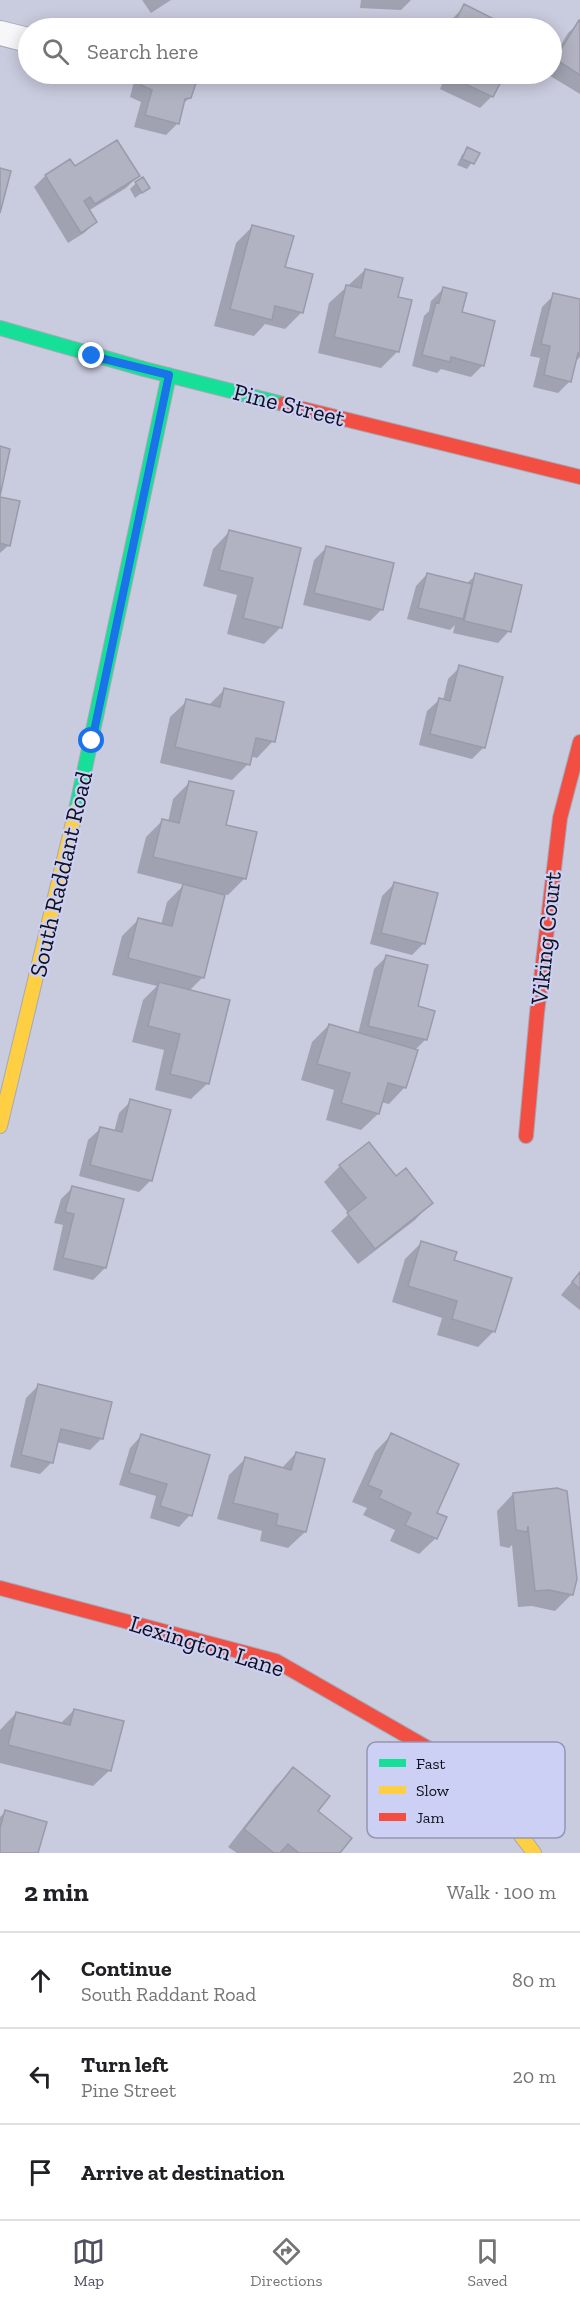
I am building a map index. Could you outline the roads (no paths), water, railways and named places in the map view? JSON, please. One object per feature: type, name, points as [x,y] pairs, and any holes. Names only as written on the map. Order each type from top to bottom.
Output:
[{"type":"street","points":[[0,33],[18,38]]},
{"type":"street","name":"Pine Street","points":[[0,328],[92,356],[580,477]]},
{"type":"street","name":"South Raddant Road","points":[[0,1126],[92,741],[169,375]]},
{"type":"street","name":"Viking Court","points":[[526,1136],[537,1012],[560,818],[580,742]]},
{"type":"street","name":"Lexington Lane","points":[[0,1588],[276,1661],[416,1742]]},
{"type":"street","name":"Lexington Lane","points":[[523,1838],[534,1853]]}]
